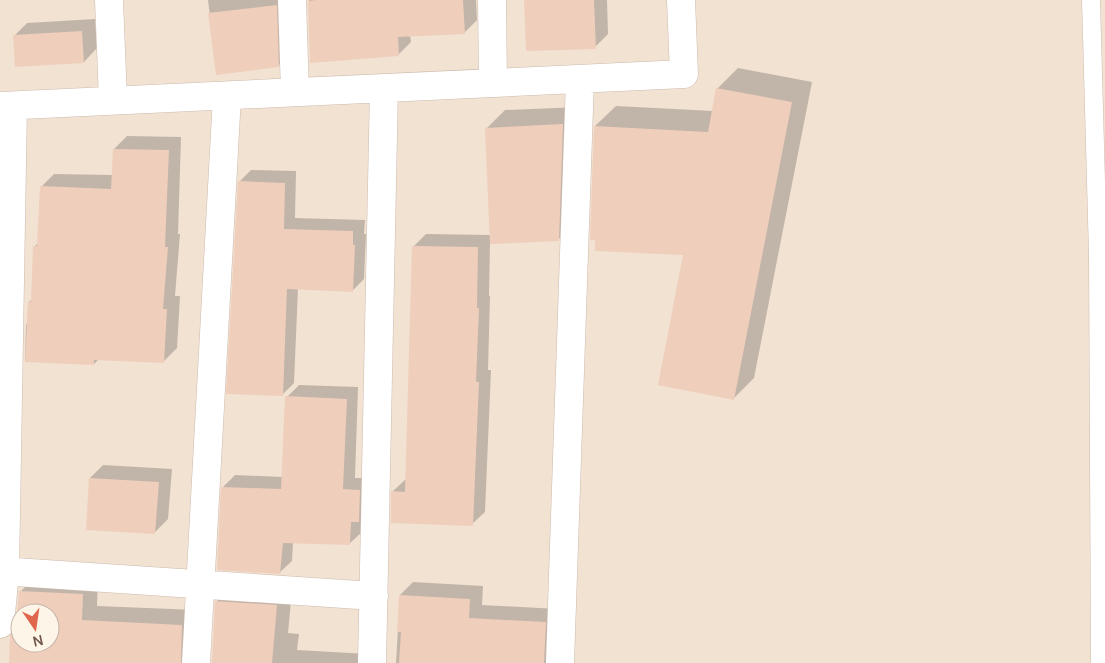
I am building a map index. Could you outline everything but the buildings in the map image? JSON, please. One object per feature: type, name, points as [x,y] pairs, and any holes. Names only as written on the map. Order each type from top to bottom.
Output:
[{"type":"street","points":[[109,0],[114,100]]},
{"type":"street","points":[[292,0],[295,92]]},
{"type":"street","points":[[492,0],[493,83]]},
{"type":"street","points":[[0,624],[7,106],[684,74],[681,0]]},
{"type":"street","points":[[560,663],[580,79]]},
{"type":"street","points":[[372,663],[384,88]]},
{"type":"street","points":[[196,663],[227,96]]},
{"type":"street","points":[[2,571],[374,596]]},
{"type":"lane","points":[[1091,0],[1098,255],[1100,663]]},
{"type":"shaded area","points":[[0,0],[1105,0],[1105,663],[0,663]]}]
